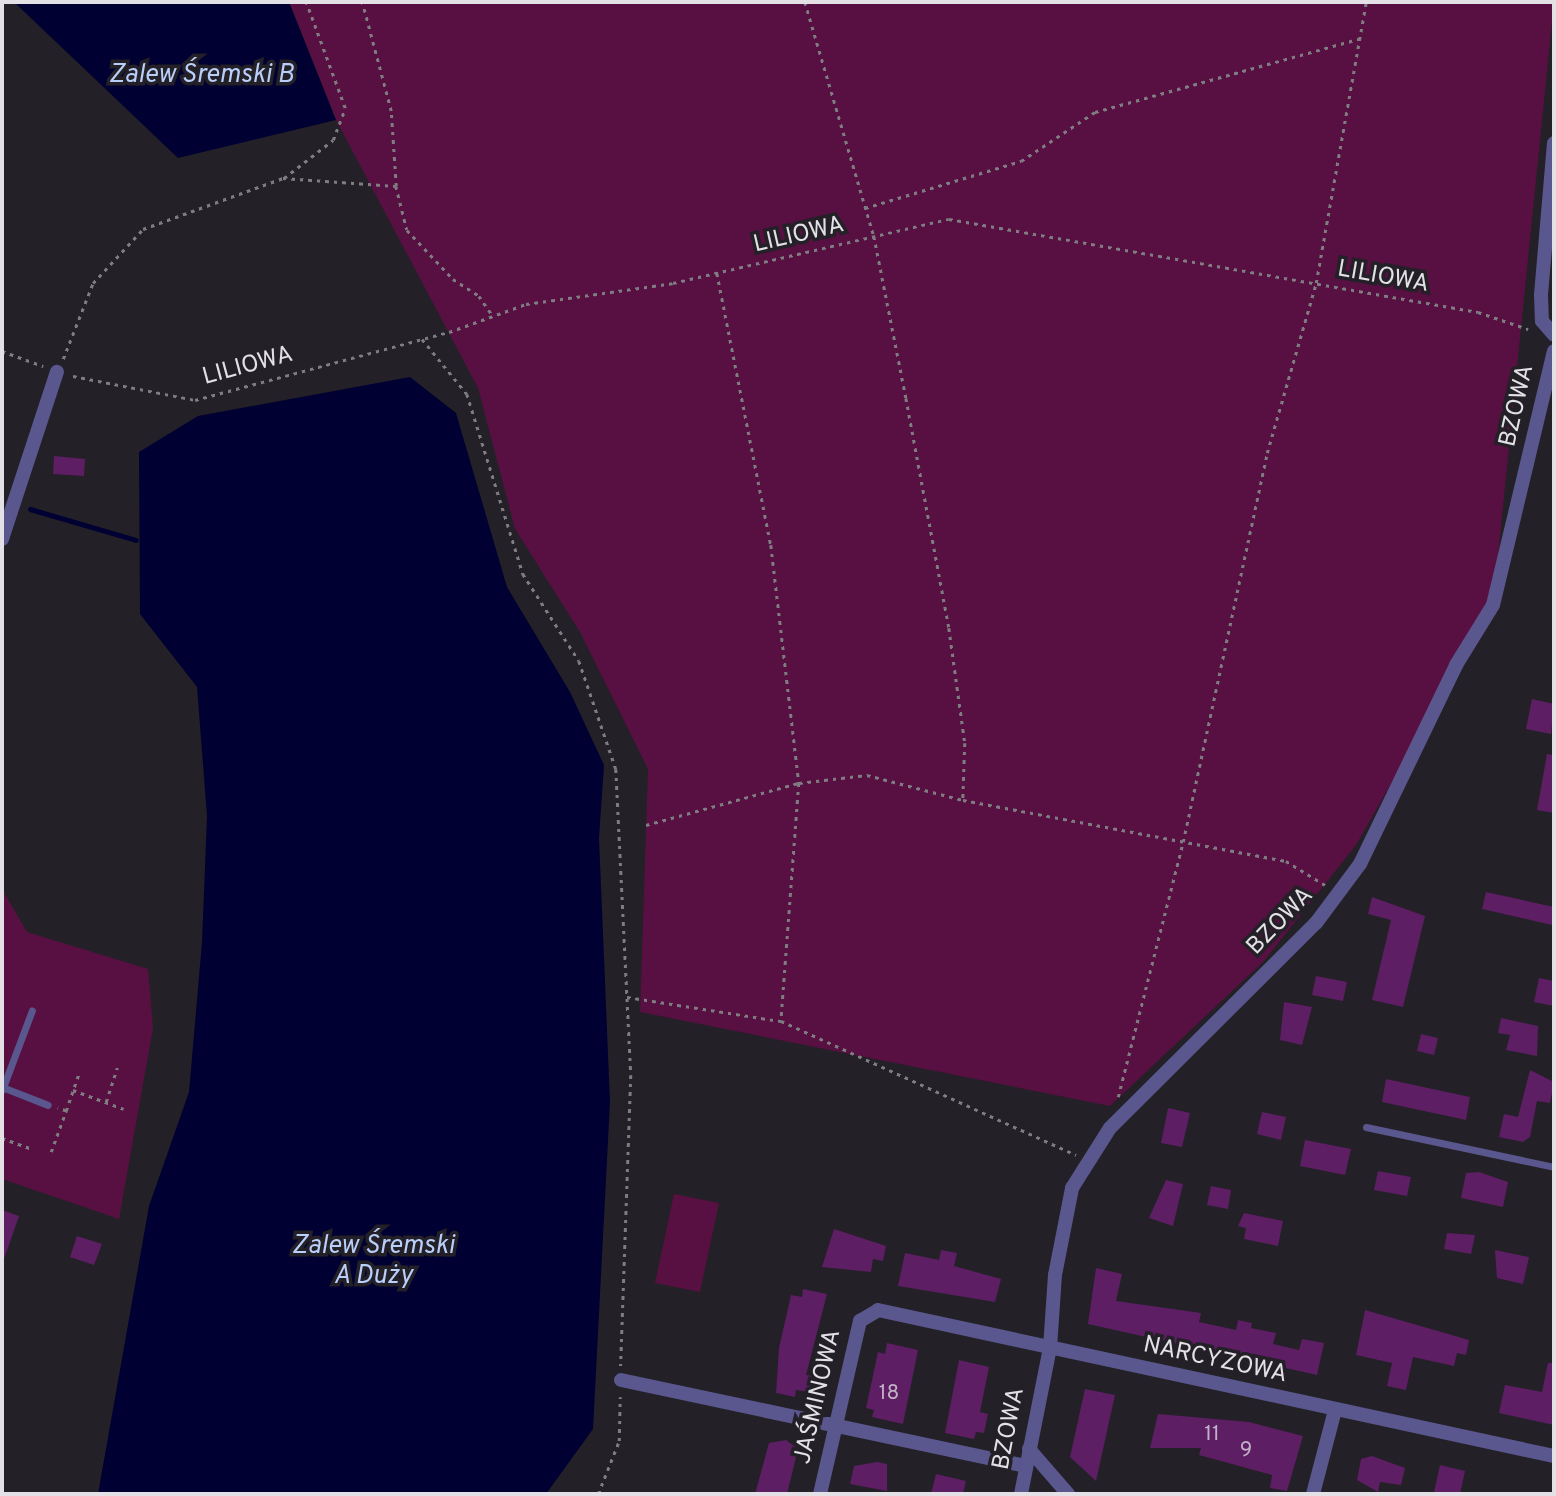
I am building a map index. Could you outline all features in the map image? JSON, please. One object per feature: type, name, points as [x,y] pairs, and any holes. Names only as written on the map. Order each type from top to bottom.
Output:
[{"type":"street","name":"BZOWA","points":[[1548,334],[1542,321],[1541,295],[1554,143]]},
{"type":"street","name":"BZOWA","points":[[1021,1494],[1050,1348],[1062,1223],[1086,1160],[1154,1080],[1339,894],[1394,801],[1455,665],[1493,605],[1554,351]]},
{"type":"street","points":[[3,535],[57,372]]},
{"type":"street","name":"NARCYZOWA","points":[[867,1312],[1050,1348],[1554,1457]]},
{"type":"street","name":"JAŚMINOWA","points":[[820,1494],[834,1426],[867,1312]]},
{"type":"street","points":[[621,1380],[1026,1466]]},
{"type":"street","points":[[1313,1494],[1335,1410]]},
{"type":"street","points":[[1029,1449],[1068,1494]]},
{"type":"lane","points":[[32,1010],[2,1088],[48,1105]]},
{"type":"lane","points":[[1366,1127],[1554,1167]]},
{"type":"path","points":[[57,372],[93,283],[143,229],[283,178],[333,139],[345,108],[306,2]]},
{"type":"path","points":[[362,2],[391,111],[396,186],[407,230],[453,279],[480,296],[493,316]]},
{"type":"path","points":[[805,2],[874,236],[949,628],[965,743],[963,800]]},
{"type":"path","points":[[1117,1102],[1183,842],[1258,494],[1316,284],[1366,2]]},
{"type":"path","points":[[866,208],[1021,161],[1095,113],[1360,39]]},
{"type":"path","points":[[283,178],[396,186]]},
{"type":"path","name":"LILIOWA","points":[[2,351],[57,372],[124,391],[194,400],[422,339],[526,304],[717,273],[949,219],[1478,312],[1548,334]]},
{"type":"path","points":[[717,273],[771,545],[799,783],[781,1021]]},
{"type":"path","points":[[422,339],[467,394],[523,573],[579,661],[615,769],[631,1074],[618,1441],[598,1494]]},
{"type":"path","points":[[646,825],[799,783],[866,775],[963,800],[1286,861],[1339,894]]},
{"type":"path","points":[[627,997],[781,1021],[1086,1160]]},
{"type":"path","points":[[106,1102],[117,1068]]},
{"type":"path","points":[[51,1152],[79,1073]]},
{"type":"path","points":[[73,1090],[124,1109]]},
{"type":"path","points":[[48,1105],[66,1111]]},
{"type":"path","points":[[2,1138],[33,1149]]},
{"type":"shaded area","points":[[289,2],[1554,2],[1493,605],[1356,845],[1263,962],[1110,1106],[640,1012],[648,769],[580,632],[515,529],[478,388],[336,120]]},
{"type":"shaded area","points":[[2,889],[27,932],[148,969],[153,1028],[119,1219],[2,1179]]},
{"type":"shaded area","points":[[674,1194],[719,1203],[700,1292],[655,1283]]},
{"type":"water","name":"Zalew Śremski B","points":[[14,2],[289,2],[336,120],[178,158]]},
{"type":"water","name":"Zalew Śremski A Duży","points":[[410,377],[456,413],[507,587],[570,692],[604,765],[599,838],[610,1102],[593,1429],[546,1494],[98,1494],[149,1206],[189,1092],[202,942],[207,816],[197,687],[140,614],[139,452],[198,416]]},
{"type":"building","points":[[54,456],[85,459],[84,476],[53,474]]},
{"type":"building","points":[[1532,699],[1554,704],[1551,734],[1526,729]]},
{"type":"building","points":[[1547,754],[1554,755],[1554,813],[1537,810]]},
{"type":"building","points":[[1486,892],[1554,907],[1552,925],[1482,909]]},
{"type":"building","points":[[1372,897],[1425,916],[1403,1007],[1372,1000],[1391,920],[1368,914]]},
{"type":"building","points":[[1316,976],[1347,982],[1343,1001],[1312,995]]},
{"type":"building","points":[[1539,978],[1554,981],[1554,1006],[1534,1002]]},
{"type":"building","points":[[1284,1002],[1312,1007],[1302,1045],[1280,1040]]},
{"type":"building","points":[[1501,1018],[1538,1026],[1537,1056],[1506,1050],[1510,1035],[1498,1033]]},
{"type":"building","points":[[1421,1034],[1438,1038],[1434,1055],[1417,1051]]},
{"type":"building","points":[[1530,1070],[1554,1082],[1550,1103],[1537,1101],[1530,1137],[1523,1142],[1499,1137],[1504,1114],[1518,1117]]},
{"type":"building","points":[[1386,1079],[1470,1097],[1466,1120],[1382,1102]]},
{"type":"building","points":[[1168,1108],[1190,1113],[1182,1147],[1161,1143]]},
{"type":"building","points":[[1262,1112],[1286,1117],[1281,1140],[1257,1134]]},
{"type":"building","points":[[1305,1140],[1351,1149],[1345,1175],[1300,1166]]},
{"type":"building","points":[[1378,1171],[1411,1177],[1407,1196],[1374,1190]]},
{"type":"building","points":[[1479,1172],[1508,1182],[1503,1207],[1461,1198],[1466,1173]]},
{"type":"building","points":[[1166,1180],[1183,1184],[1173,1226],[1149,1218]]},
{"type":"building","points":[[1211,1186],[1231,1190],[1228,1209],[1207,1205]]},
{"type":"building","points":[[2,1210],[19,1216],[4,1259],[2,1259]]},
{"type":"building","points":[[1244,1213],[1283,1221],[1278,1246],[1244,1239],[1246,1228],[1238,1226]]},
{"type":"building","points":[[834,1229],[886,1246],[883,1261],[873,1259],[871,1272],[822,1267]]},
{"type":"building","points":[[1447,1233],[1475,1235],[1471,1254],[1444,1249]]},
{"type":"building","points":[[77,1236],[102,1244],[94,1265],[70,1257]]},
{"type":"building","points":[[941,1250],[957,1253],[954,1266],[1001,1279],[995,1302],[898,1286],[905,1253],[939,1260]]},
{"type":"building","points":[[1495,1250],[1529,1257],[1523,1284],[1497,1278]]},
{"type":"building","points":[[1096,1268],[1122,1274],[1116,1301],[1201,1313],[1199,1322],[1236,1330],[1238,1320],[1252,1323],[1251,1328],[1276,1333],[1273,1344],[1299,1350],[1302,1339],[1324,1343],[1317,1375],[1088,1324]]},
{"type":"building","points":[[803,1289],[827,1294],[806,1375],[813,1376],[809,1392],[796,1390],[795,1397],[776,1393],[779,1348],[791,1295],[802,1297]]},
{"type":"building","points":[[1365,1310],[1469,1340],[1466,1355],[1457,1353],[1454,1366],[1413,1357],[1406,1390],[1387,1386],[1392,1363],[1356,1355]]},
{"type":"building","points":[[887,1343],[918,1350],[903,1424],[872,1417],[874,1410],[866,1408],[878,1352],[885,1354]]},
{"type":"building","points":[[959,1360],[989,1367],[980,1412],[988,1414],[984,1433],[976,1432],[974,1439],[945,1433]]},
{"type":"building","points":[[1548,1363],[1554,1363],[1554,1425],[1499,1413],[1505,1385],[1542,1392]]},
{"type":"building","points":[[1085,1389],[1115,1395],[1096,1481],[1070,1457]]},
{"type":"building","points":[[1158,1414],[1249,1422],[1303,1436],[1287,1491],[1270,1488],[1272,1475],[1199,1455],[1201,1448],[1150,1448]]},
{"type":"building","points":[[786,1440],[798,1449],[787,1494],[755,1494],[769,1443]]},
{"type":"building","points":[[1372,1456],[1405,1468],[1401,1485],[1380,1482],[1378,1492],[1357,1480],[1361,1459]]},
{"type":"building","points":[[877,1462],[887,1464],[887,1491],[850,1484],[854,1466]]},
{"type":"building","points":[[1440,1465],[1465,1471],[1460,1494],[1434,1492]]},
{"type":"building","points":[[936,1474],[966,1481],[963,1494],[931,1494]]},
{"type":"waterway","points":[[30,509],[136,540]]}]
